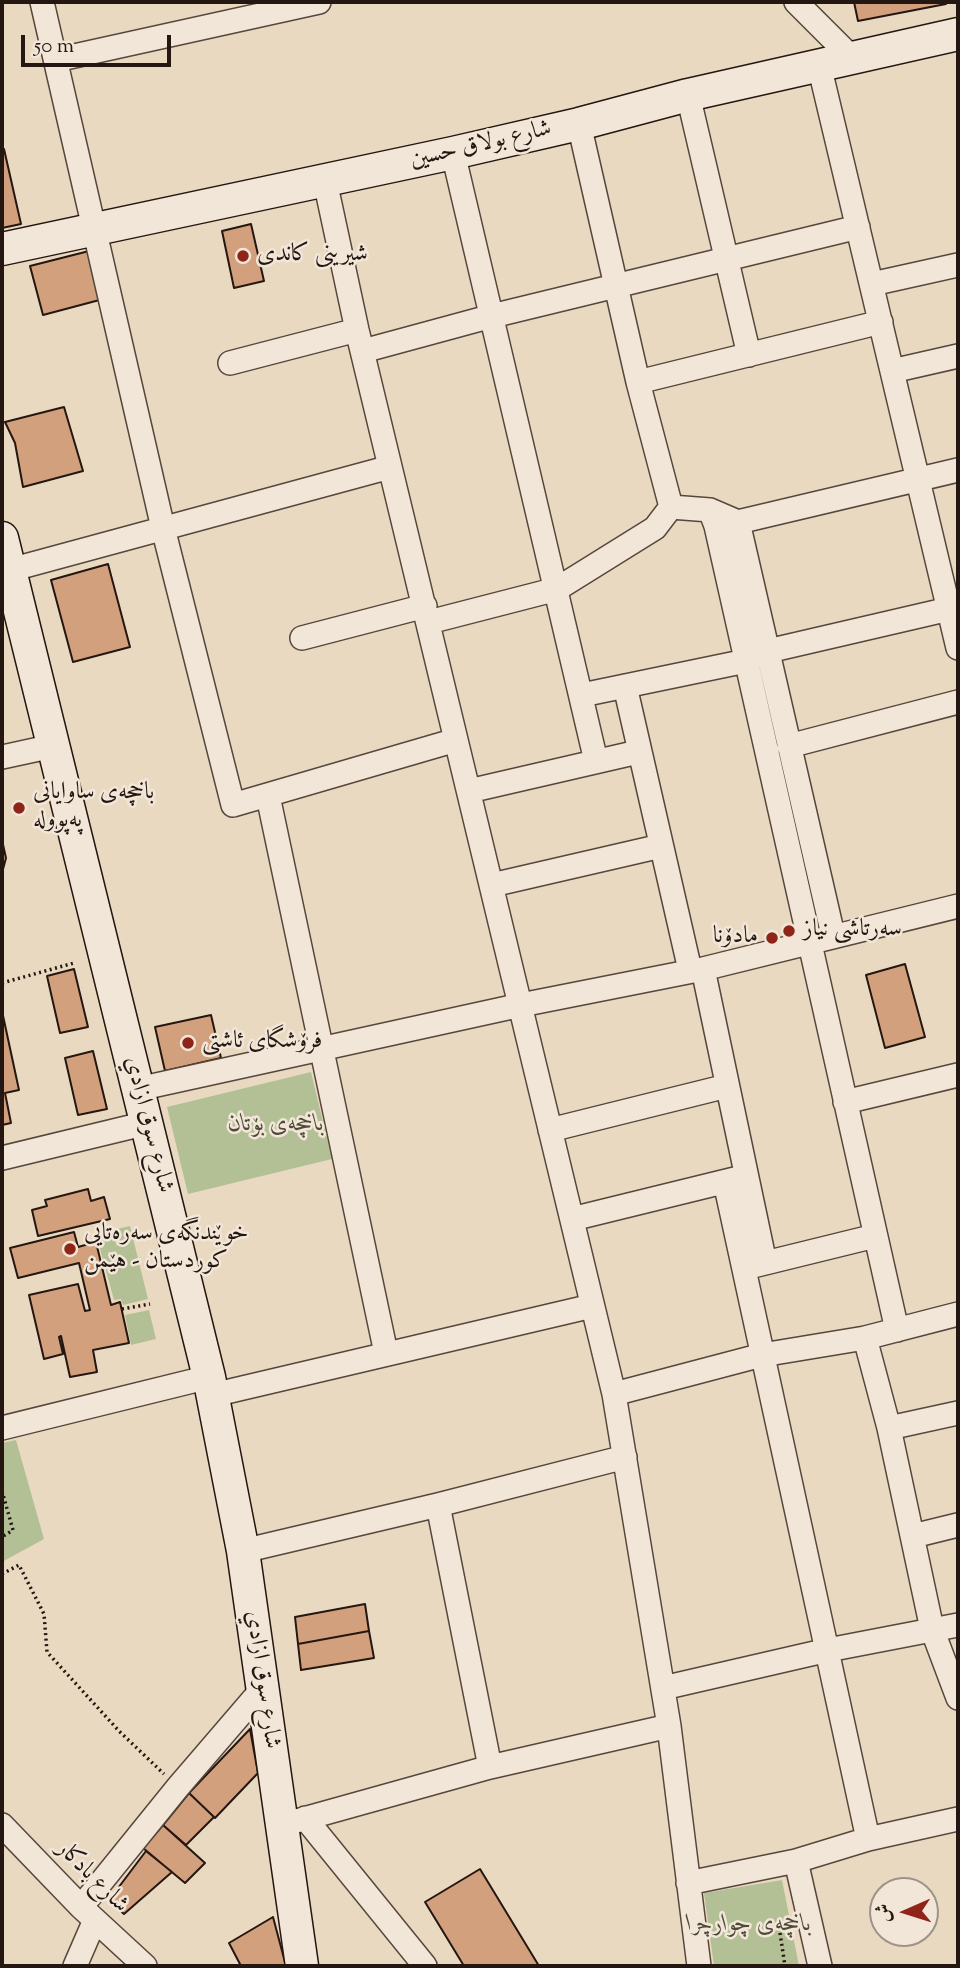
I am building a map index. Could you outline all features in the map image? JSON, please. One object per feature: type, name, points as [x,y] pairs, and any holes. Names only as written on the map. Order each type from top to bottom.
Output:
[{"type":"street","points":[[42,2],[163,528],[233,805],[456,740]]},
{"type":"street","points":[[56,60],[319,2]]},
{"type":"street","points":[[796,2],[852,58]]},
{"type":"street","name":"شارع بولاق حسين","points":[[2,249],[453,153],[688,95],[958,34]]},
{"type":"street","points":[[819,65],[958,648]]},
{"type":"street","points":[[688,95],[749,355]]},
{"type":"street","points":[[579,124],[638,382],[671,507]]},
{"type":"street","points":[[453,153],[596,761]]},
{"type":"street","points":[[325,181],[390,467],[614,1394],[669,1726],[699,1966]]},
{"type":"street","points":[[230,363],[492,316],[858,227]]},
{"type":"street","points":[[872,284],[958,265]]},
{"type":"street","points":[[638,382],[881,322]]},
{"type":"street","points":[[892,371],[958,356]]},
{"type":"street","points":[[10,570],[390,467]]},
{"type":"street","points":[[671,507],[710,510],[738,522],[958,470]]},
{"type":"street","points":[[303,638],[557,589],[656,528],[671,507]]},
{"type":"street","points":[[710,510],[897,1330]]},
{"type":"street","points":[[738,522],[833,936]]},
{"type":"street","name":"شارع سوق ازادي","points":[[2,538],[211,1386],[243,1551],[263,1688],[293,1821],[302,1966]]},
{"type":"street","points":[[768,651],[949,608]]},
{"type":"street","points":[[582,695],[746,661]]},
{"type":"street","points":[[625,686],[661,846],[727,1086],[736,1179],[755,1265],[762,1355],[868,1839]]},
{"type":"street","points":[[789,746],[958,702]]},
{"type":"street","points":[[2,757],[54,746]]},
{"type":"street","points":[[469,791],[638,752]]},
{"type":"street","points":[[268,796],[386,1353]]},
{"type":"street","points":[[492,885],[661,846]]},
{"type":"street","points":[[138,1089],[696,969],[958,906]]},
{"type":"street","points":[[845,1102],[958,1075]]},
{"type":"street","points":[[550,1130],[727,1086]]},
{"type":"street","points":[[2,1158],[146,1123]]},
{"type":"street","points":[[572,1219],[736,1179]]},
{"type":"street","points":[[755,1265],[875,1236]]},
{"type":"street","points":[[2,1428],[386,1353],[592,1306]]},
{"type":"street","points":[[614,1394],[762,1355],[865,1338],[958,1314]]},
{"type":"street","points":[[865,1338],[889,1428],[932,1629],[958,1698]]},
{"type":"street","points":[[889,1428],[958,1413]]},
{"type":"street","points":[[243,1551],[625,1457]]},
{"type":"street","points":[[438,1505],[489,1767]]},
{"type":"street","points":[[913,1536],[958,1525]]},
{"type":"street","points":[[663,1688],[828,1650],[958,1625]]},
{"type":"street","points":[[75,1966],[88,1914],[178,1787],[263,1688]]},
{"type":"street","points":[[425,1966],[293,1821],[489,1767],[669,1726]]},
{"type":"street","points":[[688,1883],[796,1861],[868,1839],[958,1819]]},
{"type":"street","name":"شارع بادكار","points":[[2,1825],[88,1914],[145,1966]]},
{"type":"street","points":[[796,1861],[820,1966]]},
{"type":"path","points":[[2,983],[74,964]]},
{"type":"path","points":[[122,1309],[150,1304]]},
{"type":"path","points":[[2,1491],[13,1530],[2,1537]]},
{"type":"path","points":[[2,1574],[19,1564],[44,1614],[47,1652],[119,1731],[178,1787]]},
{"type":"path","points":[[780,1933],[785,1966]]},
{"type":"green space","name":"باخچەی بۆتان","points":[[311,1072],[332,1159],[188,1194],[167,1107]]},
{"type":"green space","points":[[130,1226],[148,1299],[123,1305],[121,1299],[114,1300],[96,1234]]},
{"type":"green space","points":[[149,1310],[156,1339],[131,1345],[125,1315]]},
{"type":"green space","points":[[16,1440],[44,1539],[2,1562],[2,1443]]},
{"type":"green space","name":"باخچەی چوارچرا","points":[[782,1880],[799,1966],[714,1966],[704,1893]]},
{"type":"building","points":[[854,2],[945,2],[946,4],[858,21]]},
{"type":"building","points":[[2,149],[21,224],[2,228]]},
{"type":"building","name":"شیرینی کاندی","points":[[251,224],[264,281],[234,288],[222,231]]},
{"type":"building","points":[[93,250],[107,298],[43,315],[30,266]]},
{"type":"building","points":[[64,407],[83,471],[23,487],[15,443],[5,422]]},
{"type":"building","points":[[108,564],[130,647],[73,662],[51,580]]},
{"type":"building","points":[[2,840],[6,858],[2,873]]},
{"type":"building","points":[[905,964],[925,1037],[885,1048],[866,975]]},
{"type":"building","points":[[74,969],[88,1027],[60,1033],[47,976]]},
{"type":"building","points":[[2,1011],[19,1090],[5,1093],[11,1123],[2,1125]]},
{"type":"building","name":"فرۆشگای ئاشتی","points":[[211,1015],[221,1058],[165,1071],[155,1027]]},
{"type":"building","points":[[93,1051],[107,1109],[78,1115],[65,1058]]},
{"type":"building","points":[[88,1189],[91,1201],[104,1197],[110,1219],[38,1236],[32,1210],[47,1206],[45,1200]]},
{"type":"building","points":[[74,1232],[78,1247],[96,1242],[111,1305],[120,1302],[129,1343],[93,1350],[97,1372],[70,1377],[61,1336],[63,1354],[44,1359],[29,1295],[78,1284],[85,1311],[90,1310],[79,1263],[18,1278],[10,1248]]},
{"type":"building","points":[[365,1604],[369,1631],[298,1644],[295,1617]]},
{"type":"building","points":[[369,1631],[374,1658],[301,1670],[298,1644]]},
{"type":"building","points":[[250,1729],[258,1773],[215,1818],[189,1793]]},
{"type":"building","points":[[189,1793],[214,1817],[186,1845],[163,1825]]},
{"type":"building","points":[[163,1825],[205,1863],[185,1883],[143,1848]]},
{"type":"building","points":[[146,1851],[172,1872],[124,1914],[109,1900]]},
{"type":"building","points":[[480,1869],[539,1966],[464,1966],[425,1902]]},
{"type":"building","points":[[273,1917],[286,1966],[241,1966],[229,1943]]},
{"type":"place","name":"شیرینی کاندی","points":[[243,256]]},
{"type":"place","name":"باخچەی ساوایانی پەپوولە","points":[[19,808]]},
{"type":"place","name":"سەرتاشی نیاز","points":[[789,931]]},
{"type":"place","name":"مادۆنا","points":[[772,938]]},
{"type":"place","name":"فرۆشگای ئاشتی","points":[[188,1043]]},
{"type":"place","name":"خوێندنگەی سەرەتایی کوردستان - هێمن","points":[[70,1249]]}]
